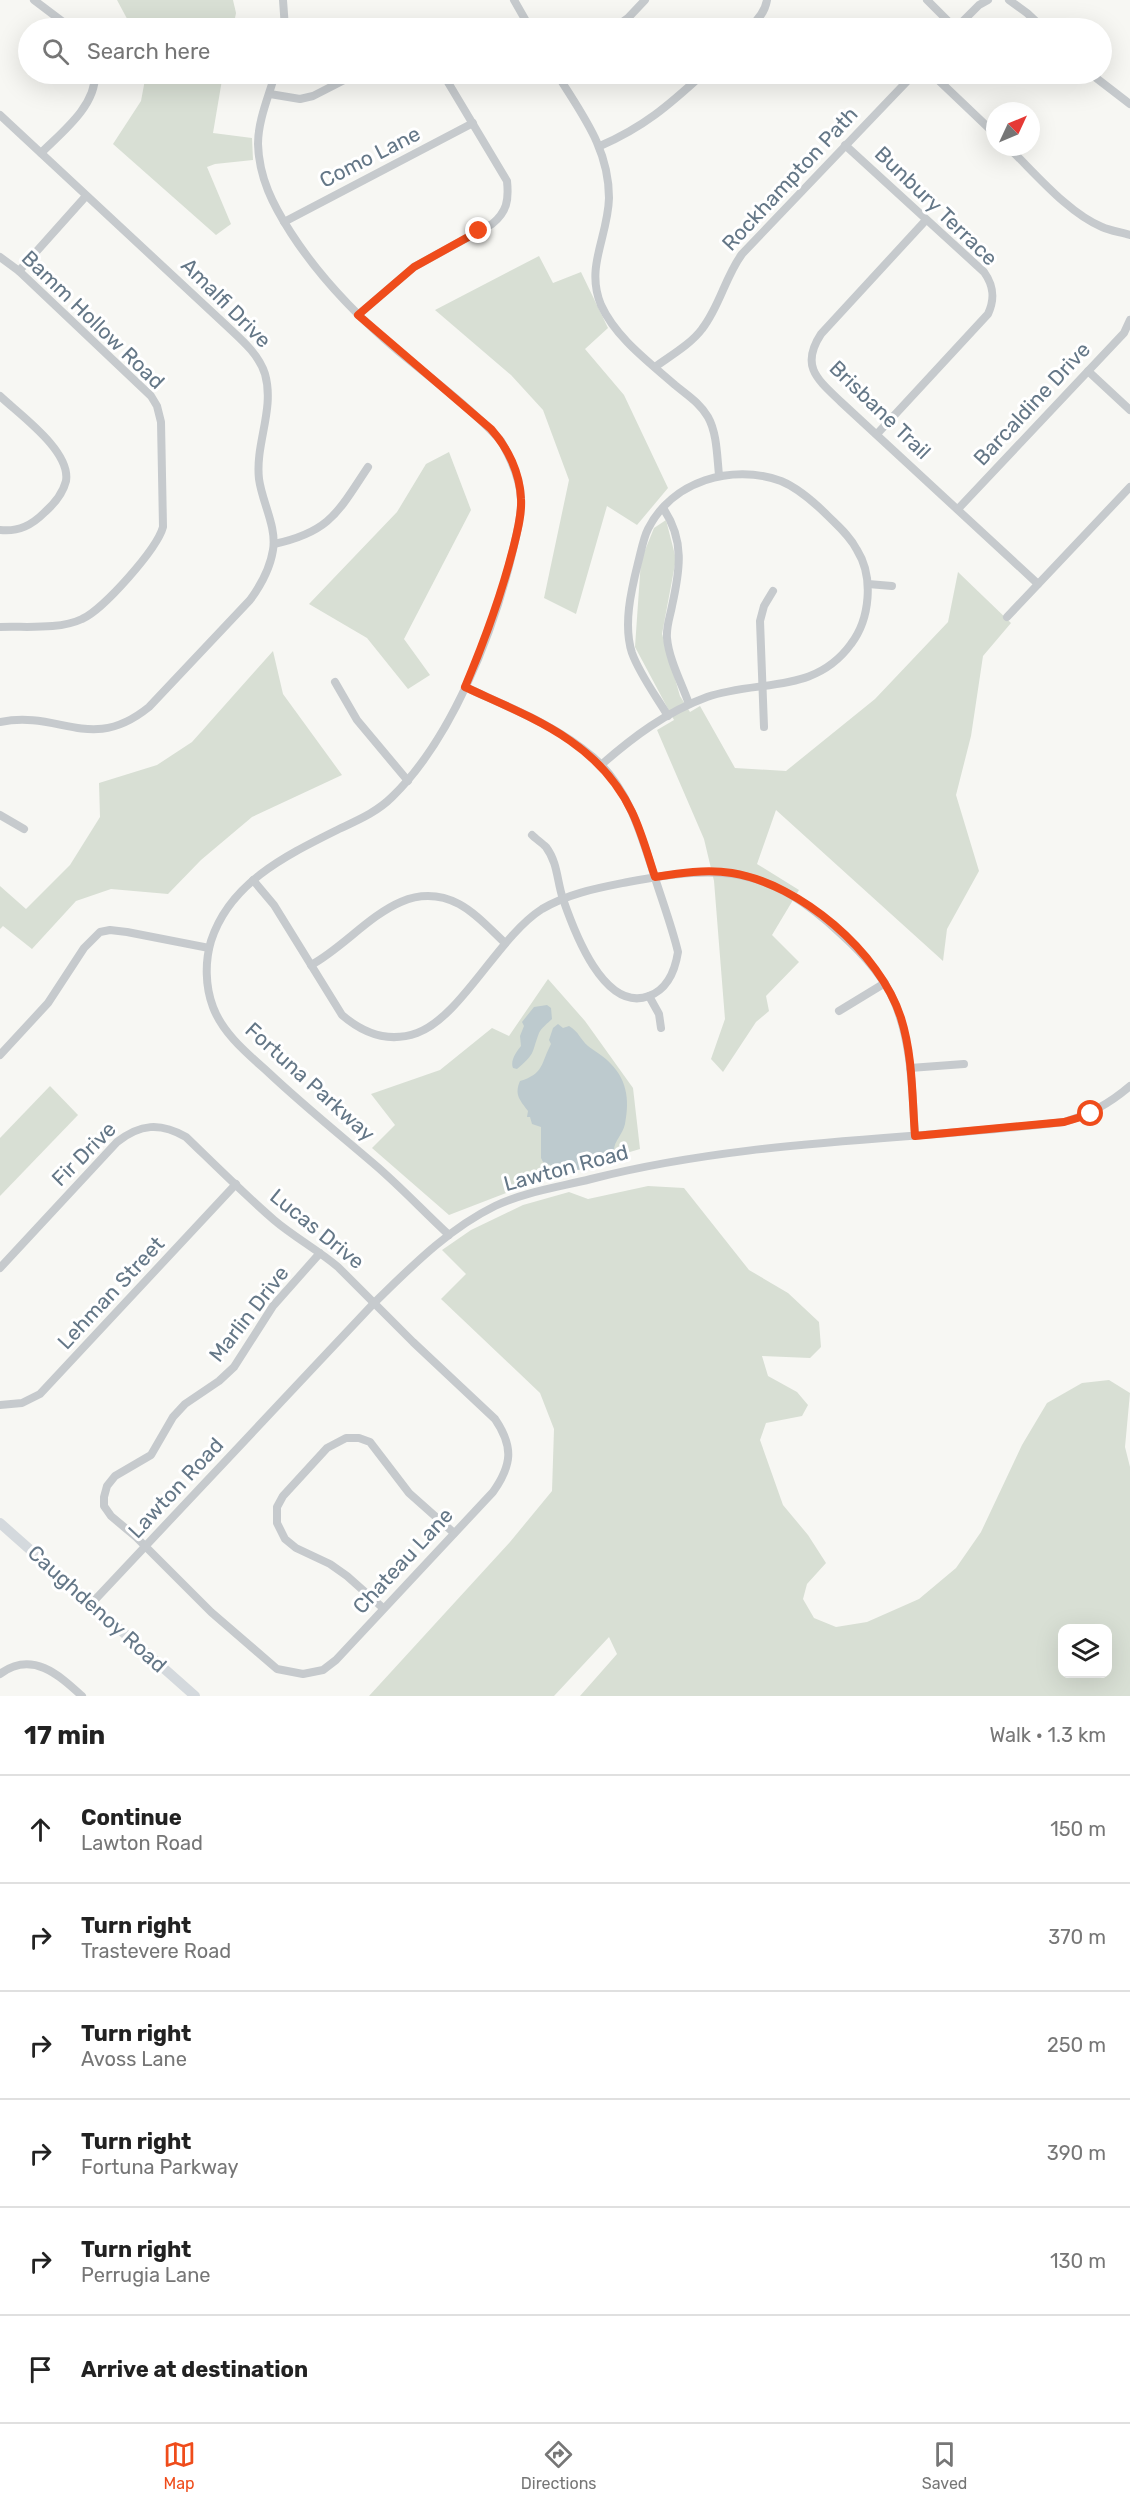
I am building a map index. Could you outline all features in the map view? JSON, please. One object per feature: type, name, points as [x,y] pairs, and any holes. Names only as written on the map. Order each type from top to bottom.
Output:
[{"type":"street","points":[[34,0],[57,18]]},
{"type":"street","points":[[514,0],[524,18]]},
{"type":"street","points":[[628,18],[645,0]]},
{"type":"street","points":[[757,18],[765,8],[767,0]]},
{"type":"street","points":[[927,0],[946,18]]},
{"type":"street","points":[[966,18],[979,5],[988,0]]},
{"type":"street","points":[[1009,0],[1031,18]]},
{"type":"street","points":[[285,18],[286,1]]},
{"type":"street","points":[[41,153],[87,102],[94,84]]},
{"type":"street","name":"Fortuna Parkway","points":[[272,84],[261,121],[258,142],[260,167],[266,189],[284,222],[322,276],[358,315],[491,429],[510,457],[522,501],[507,574],[482,646],[465,687],[435,742],[408,781],[373,812],[295,851],[253,880],[224,910],[217,922],[209,948],[208,993],[224,1028],[244,1050],[309,1110],[376,1165],[449,1235]]},
{"type":"street","points":[[270,94],[300,99],[312,96],[336,84]]},
{"type":"street","points":[[358,315],[414,267],[492,224],[507,207],[509,197],[507,181],[449,84]]},
{"type":"street","points":[[563,84],[600,146],[607,169],[609,199],[607,220],[595,264],[594,279],[597,295],[611,324],[655,367],[700,406],[709,418],[719,475]]},
{"type":"street","points":[[600,146],[638,127],[663,111],[693,84]]},
{"type":"street","name":"Rockhampton Path","points":[[655,367],[700,332],[709,320],[733,267],[742,254],[904,84]]},
{"type":"street","points":[[942,84],[986,125]]},
{"type":"street","points":[[1103,84],[1130,104]]},
{"type":"street","name":"Amalfi Drive","points":[[0,115],[229,327],[250,348],[260,363],[268,391],[258,477],[274,544],[268,569],[250,600],[136,718],[105,730],[85,730],[28,720],[0,722]]},
{"type":"street","name":"Como Lane","points":[[284,222],[472,123]]},
{"type":"street","name":"Bunbury Terrace","points":[[845,145],[984,272],[993,294],[988,314],[877,434]]},
{"type":"street","points":[[1018,156],[1070,205],[1103,227],[1130,235]]},
{"type":"street","points":[[19,271],[87,196]]},
{"type":"street","name":"Brisbane Trail","points":[[926,220],[820,333],[811,352],[810,362],[814,374],[841,402],[1038,584]]},
{"type":"street","name":"Bamm Hollow Road","points":[[0,256],[19,271],[151,396],[157,406],[161,422],[163,527],[160,538],[150,553],[98,608],[83,619],[50,625],[0,627]]},
{"type":"street","name":"Barcaldine Drive","points":[[958,509],[1124,333],[1130,320]]},
{"type":"street","points":[[1088,371],[1130,410]]},
{"type":"street","points":[[0,396],[58,452],[66,468],[66,479],[64,488],[54,503],[36,521],[22,529],[0,531]]},
{"type":"street","points":[[274,544],[296,539],[321,528],[332,519],[368,467]]},
{"type":"street","points":[[601,765],[633,738],[689,705],[718,694],[808,678],[838,659],[852,643],[860,629],[866,607],[868,584],[862,559],[847,535],[802,493],[782,481],[757,474],[719,475],[688,488],[663,508],[649,526],[644,538],[628,616],[628,635],[632,652],[640,669],[668,716]]},
{"type":"street","points":[[1007,617],[1130,487]]},
{"type":"street","points":[[663,508],[670,518],[680,550],[679,573],[667,640],[689,705]]},
{"type":"street","points":[[868,584],[892,586]]},
{"type":"street","points":[[764,727],[760,621],[764,606],[773,591]]},
{"type":"street","points":[[335,682],[357,720],[408,781]]},
{"type":"street","points":[[465,687],[534,719],[571,740],[601,765],[616,783],[632,812],[678,952],[675,969],[668,981],[650,996],[637,998],[621,994],[610,989],[601,978],[562,898],[557,872],[546,847],[532,835]]},
{"type":"street","points":[[0,815],[24,829]]},
{"type":"street","points":[[253,880],[274,905],[332,1003],[355,1027],[388,1037],[400,1037],[429,1026],[446,1012],[525,922],[562,898],[586,890],[655,877],[714,871],[764,881],[793,895],[817,911],[852,944],[885,983],[901,1020],[910,1068],[915,1136]]},
{"type":"street","points":[[311,965],[329,955],[375,916],[393,904],[422,896],[440,897],[459,904],[473,913],[505,943]]},
{"type":"street","points":[[0,1055],[48,1003],[84,948],[100,932],[110,930],[127,932],[209,948]]},
{"type":"street","points":[[839,1011],[885,983]]},
{"type":"street","points":[[650,996],[659,1014],[661,1028]]},
{"type":"street","points":[[910,1068],[964,1064]]},
{"type":"street","name":"Lawton Road","points":[[91,1604],[375,1302],[419,1259],[449,1235],[496,1206],[520,1197],[667,1161],[778,1146],[1064,1122],[1091,1114],[1106,1106],[1130,1086]]},
{"type":"street","name":"Fir Drive","points":[[0,1268],[117,1142],[136,1129],[158,1127],[175,1131],[186,1137],[236,1184]]},
{"type":"street","name":"Lucas Drive","points":[[236,1184],[275,1220],[338,1267],[375,1302]]},
{"type":"street","name":"Lehman Street","points":[[0,1405],[21,1403],[40,1394],[236,1184]]},
{"type":"street","name":"Marlin Drive","points":[[146,1547],[111,1516],[104,1506],[107,1486],[115,1476],[151,1455],[173,1417],[184,1404],[219,1381],[234,1367],[273,1306],[320,1253]]},
{"type":"street","name":"Chateau Lane","points":[[146,1547],[211,1612],[277,1669],[303,1674],[323,1670],[336,1660],[502,1479],[509,1456],[504,1431],[495,1419],[413,1342],[375,1302]]},
{"type":"street","points":[[383,1608],[330,1564],[296,1548],[285,1539],[277,1523],[277,1507],[283,1496],[327,1448],[346,1438],[359,1438],[370,1442],[409,1493],[454,1533]]},
{"type":"street","name":"Caughdenoy Road","points":[[0,1523],[195,1696]]},
{"type":"street","points":[[0,1674],[19,1665],[47,1668],[82,1696]]},
{"type":"shaded area","points":[[117,0],[233,0],[236,13],[235,18],[127,18]]},
{"type":"shaded area","points":[[144,84],[221,84],[213,133],[252,138],[253,160],[207,167],[231,224],[216,235],[113,144],[141,101]]},
{"type":"shaded area","points":[[539,256],[553,283],[581,272],[608,328],[585,349],[624,395],[668,488],[637,525],[607,506],[576,614],[544,598],[569,480],[543,410],[511,375],[435,310]]},
{"type":"shaded area","points":[[449,452],[471,510],[404,639],[430,675],[408,689],[367,638],[309,604],[397,512],[426,464]]},
{"type":"shaded area","points":[[666,520],[676,559],[662,634],[680,696],[690,712],[700,706],[735,768],[786,771],[875,699],[948,622],[958,572],[1011,623],[983,656],[971,736],[956,795],[979,871],[947,929],[943,961],[776,810],[757,864],[799,890],[772,935],[799,962],[766,996],[769,1011],[756,1022],[723,1072],[711,1059],[725,1019],[714,881],[704,839],[657,730],[674,720],[635,647],[641,560],[654,528]]},
{"type":"shaded area","points":[[273,651],[283,694],[342,775],[252,817],[201,860],[168,894],[111,889],[76,901],[32,949],[3,926],[0,929],[0,886],[26,909],[70,865],[100,817],[99,783],[157,765],[192,742]]},
{"type":"shaded area","points":[[548,979],[585,1021],[633,1088],[640,1149],[553,1175],[449,1215],[372,1148],[395,1125],[371,1094],[440,1070],[492,1028],[509,1036]]},
{"type":"shaded area","points":[[547,1005],[551,1008],[552,1019],[540,1031],[534,1049],[527,1060],[517,1069],[513,1068],[515,1054],[521,1046],[520,1036],[524,1026],[522,1022],[534,1007]]},
{"type":"shaded area","points":[[558,1024],[563,1028],[569,1026],[572,1028],[588,1046],[614,1067],[623,1082],[627,1098],[625,1124],[614,1147],[617,1155],[613,1153],[594,1167],[567,1172],[543,1162],[541,1127],[532,1124],[530,1117],[527,1117],[528,1111],[518,1094],[520,1081],[534,1075],[541,1067],[551,1044],[549,1040],[553,1028]]},
{"type":"shaded area","points":[[50,1086],[78,1115],[0,1196],[0,1138]]},
{"type":"shaded area","points":[[648,1186],[684,1188],[749,1270],[788,1293],[819,1322],[821,1347],[810,1358],[762,1356],[768,1376],[797,1392],[808,1405],[802,1416],[766,1423],[760,1440],[783,1505],[808,1535],[826,1563],[807,1584],[803,1599],[814,1618],[836,1627],[867,1622],[919,1599],[956,1568],[981,1532],[1022,1445],[1047,1403],[1082,1383],[1109,1380],[1130,1393],[1125,1447],[1130,1467],[1130,1696],[580,1696],[617,1654],[609,1637],[554,1696],[369,1696],[510,1542],[552,1491],[554,1429],[540,1393],[441,1299],[466,1274],[442,1250],[471,1230],[523,1205],[569,1192],[588,1199]]},
{"type":"route","points":[[479,231],[414,267],[358,315],[491,429],[510,457],[518,480],[522,501],[507,574],[465,687],[534,719],[571,740],[601,765],[616,783],[632,812],[655,877],[714,871],[764,881],[793,895],[817,911],[852,944],[885,983],[901,1020],[910,1063],[915,1136],[1064,1122],[1091,1114]]}]
